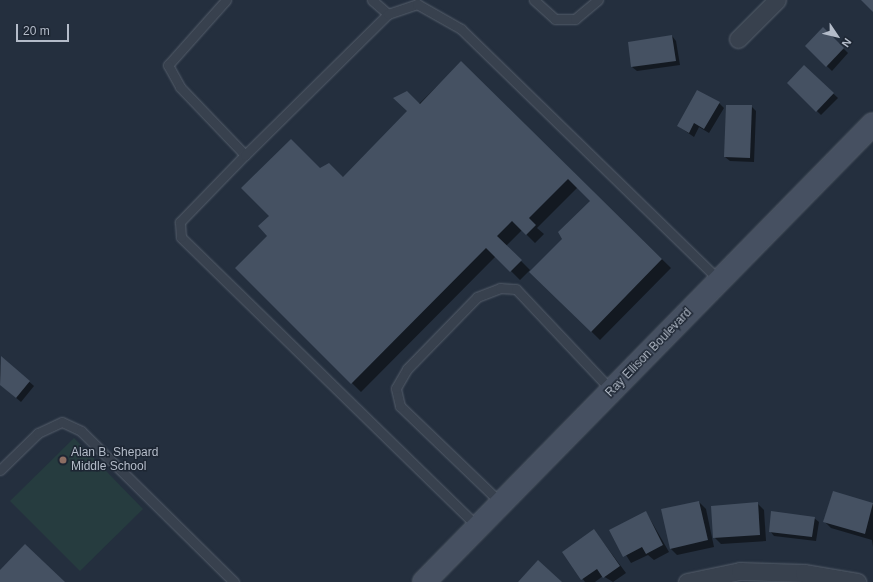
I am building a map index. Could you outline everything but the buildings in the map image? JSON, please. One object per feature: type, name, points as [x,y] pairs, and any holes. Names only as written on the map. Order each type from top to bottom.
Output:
[{"type":"main road","name":"Ray Ellison Boulevard","points":[[424,582],[873,124]]},
{"type":"street","points":[[738,39],[776,0]]},
{"type":"street","points":[[687,582],[740,571],[857,582]]},
{"type":"lane","points":[[226,0],[168,65],[180,88],[245,155]]},
{"type":"lane","points":[[372,0],[388,14]]},
{"type":"lane","points":[[534,0],[555,19],[575,19],[598,0]]},
{"type":"lane","points":[[478,527],[181,237],[180,222],[245,155],[388,14],[417,4],[461,30],[720,280]]},
{"type":"lane","points":[[502,503],[400,406],[396,388],[407,369],[471,302],[500,288],[516,289],[612,390]]},
{"type":"lane","points":[[0,470],[38,434],[62,422],[81,431],[234,582]]},
{"type":"green space","points":[[74,438],[143,509],[80,571],[10,501]]},
{"type":"place","name":"Alan B. Shepard Middle School","points":[[63,460]]}]
